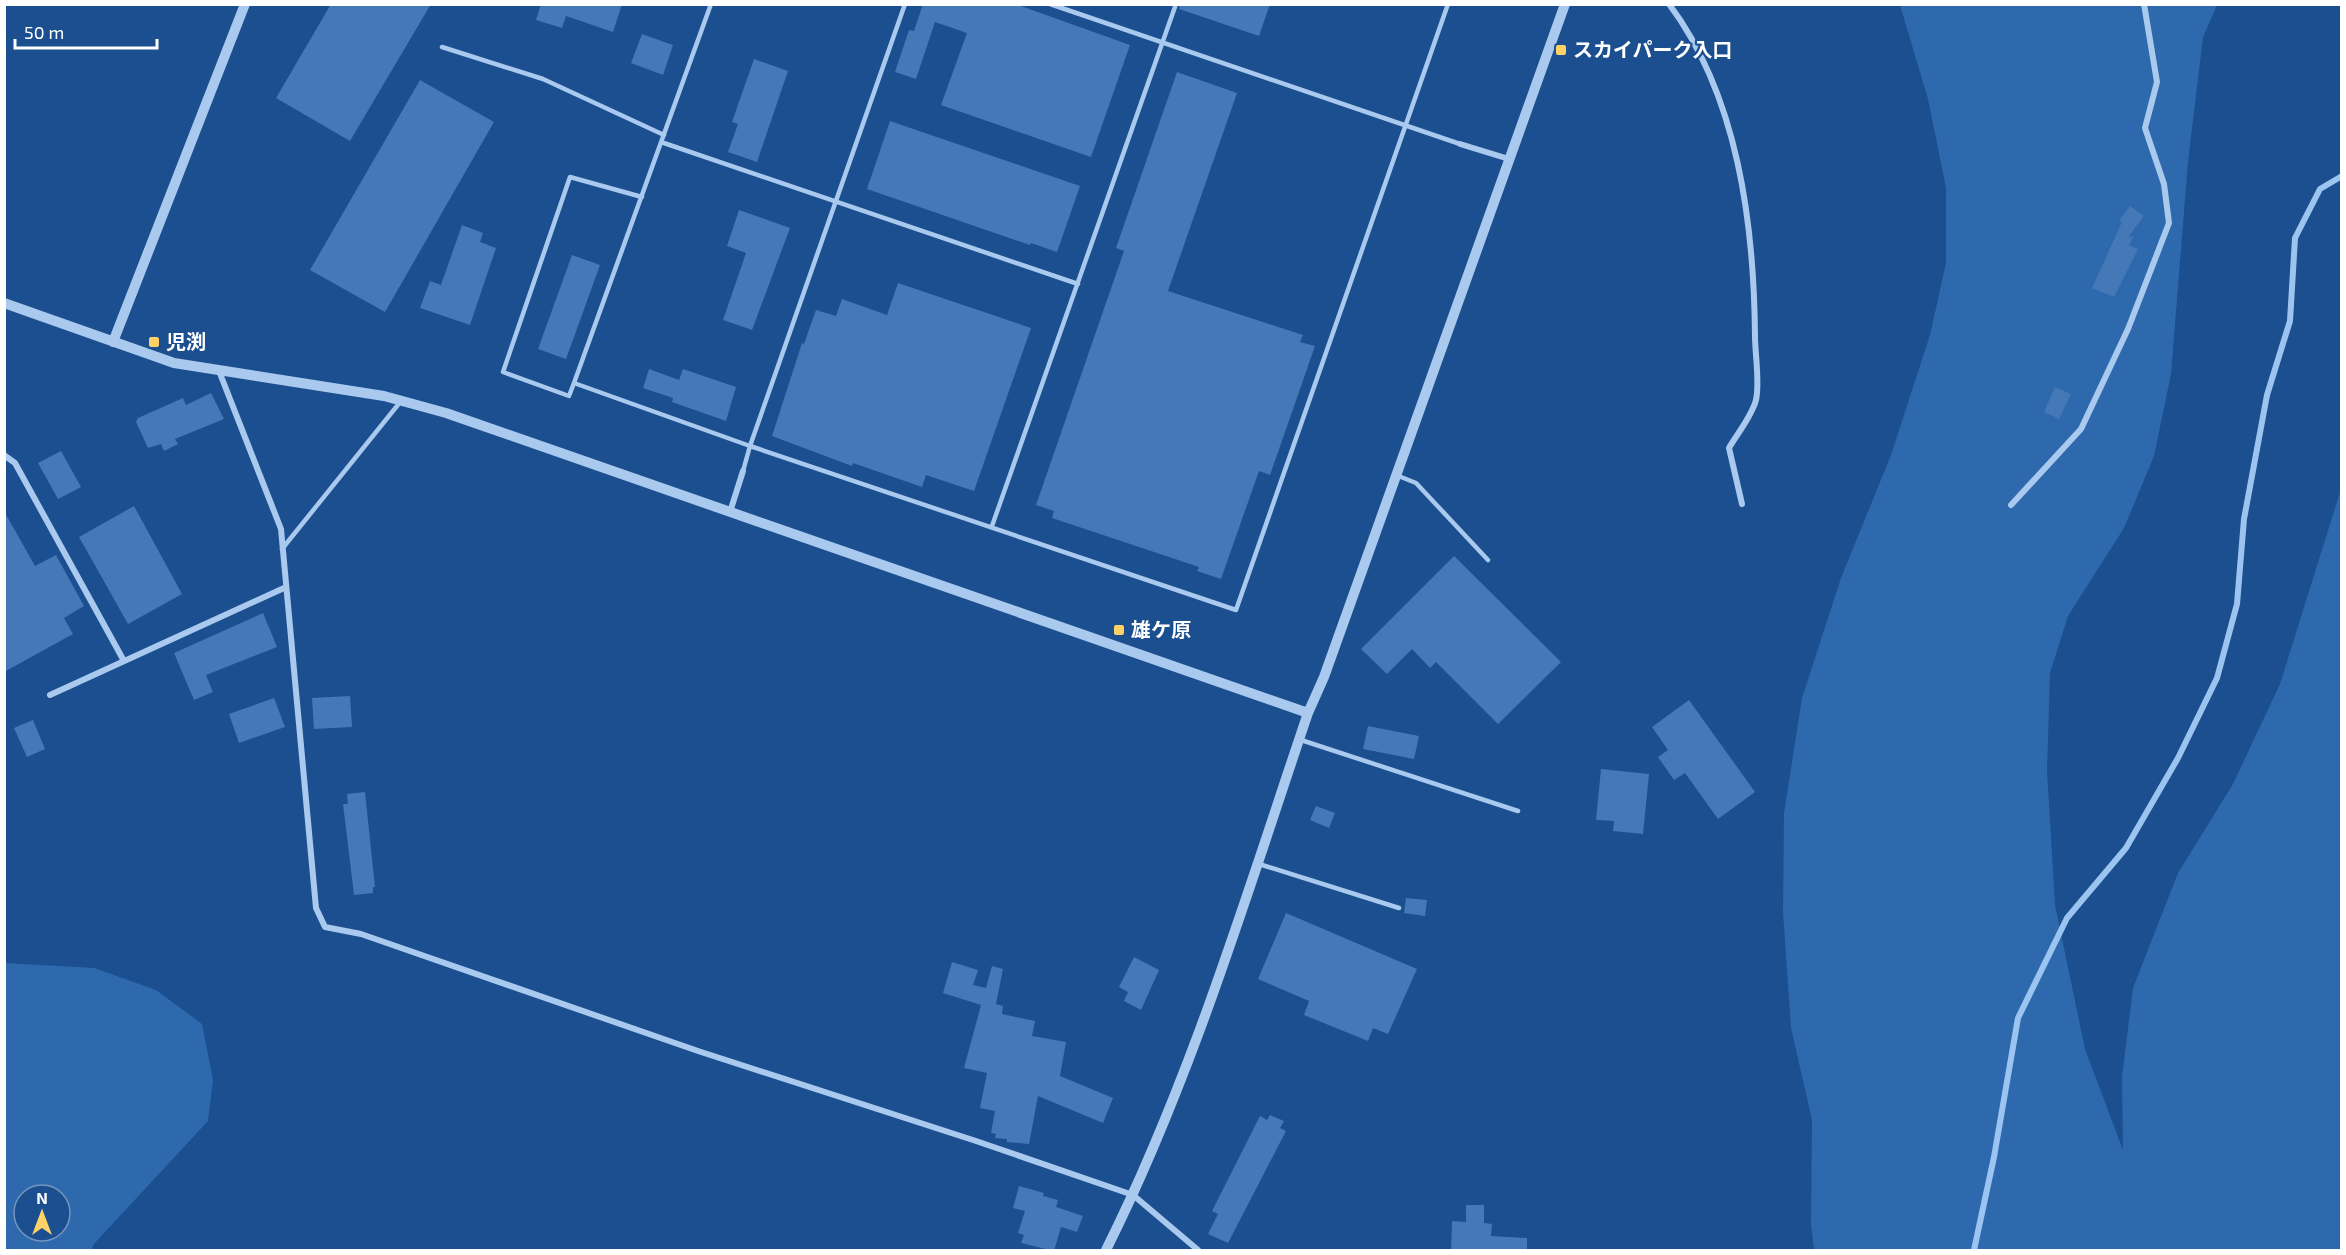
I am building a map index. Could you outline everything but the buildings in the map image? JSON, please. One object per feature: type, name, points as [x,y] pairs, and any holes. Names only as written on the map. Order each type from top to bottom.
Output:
[{"type":"street","points":[[112,342],[245,4]]},
{"type":"street","points":[[1106,1251],[1133,1196],[1194,1040],[1308,713],[1324,677],[1565,4]]},
{"type":"street","points":[[1669,4],[1689,31],[1716,89],[1736,146],[1754,291],[1756,400],[1729,448],[1742,504]]},
{"type":"street","points":[[2011,505],[2081,429],[2128,329],[2169,222],[2164,184],[2145,128],[2157,82],[2144,4]]},
{"type":"street","points":[[1460,144],[1509,159]]},
{"type":"street","points":[[4,303],[174,363],[401,400],[446,413],[1308,713]]},
{"type":"street","points":[[219,371],[280,529],[284,588],[300,711],[316,908],[325,927],[361,934],[698,1051],[976,1141],[1133,1196],[1198,1251]]},
{"type":"street","points":[[4,455],[15,463],[124,661]]},
{"type":"street","points":[[730,512],[743,471]]},
{"type":"street","points":[[50,695],[284,588]]},
{"type":"lane","points":[[642,197],[570,177],[503,372],[569,396],[642,197],[711,4]]},
{"type":"lane","points":[[743,471],[905,4]]},
{"type":"lane","points":[[1050,4],[1460,144]]},
{"type":"lane","points":[[992,526],[1176,4]]},
{"type":"lane","points":[[574,382],[750,446],[1236,610],[1448,4]]},
{"type":"lane","points":[[442,47],[543,79],[664,135]]},
{"type":"lane","points":[[661,142],[1078,285]]},
{"type":"lane","points":[[282,549],[401,400]]},
{"type":"lane","points":[[1396,475],[1416,483],[1488,560]]},
{"type":"lane","points":[[1299,740],[1518,811]]},
{"type":"lane","points":[[1257,863],[1399,908]]},
{"type":"shaded area","points":[[1900,5],[2217,5],[2203,37],[2188,162],[2171,374],[2154,456],[2124,528],[2068,616],[2050,673],[2047,770],[2055,905],[2085,1049],[2123,1150],[2122,1077],[2133,988],[2178,873],[2233,784],[2280,684],[2341,489],[2341,1250],[1814,1250],[1811,1224],[1812,1120],[1791,1028],[1783,912],[1784,813],[1802,698],[1841,578],[1891,455],[1930,335],[1946,263],[1946,188],[1928,99]]},
{"type":"shaded area","points":[[5,963],[94,968],[156,990],[202,1024],[213,1080],[208,1121],[93,1245],[92,1250],[5,1250]]},
{"type":"waterway","points":[[1974,1250],[1994,1157],[2018,1018],[2067,918],[2126,848],[2178,758],[2217,678],[2237,604],[2244,519],[2267,395],[2290,321],[2295,238],[2320,189],[2342,176]]},
{"type":"place","name":"スカイパーク入口","points":[[1561,50]]},
{"type":"place","name":"児渕","points":[[154,342]]},
{"type":"place","name":"雄ケ原","points":[[1119,630]]}]
